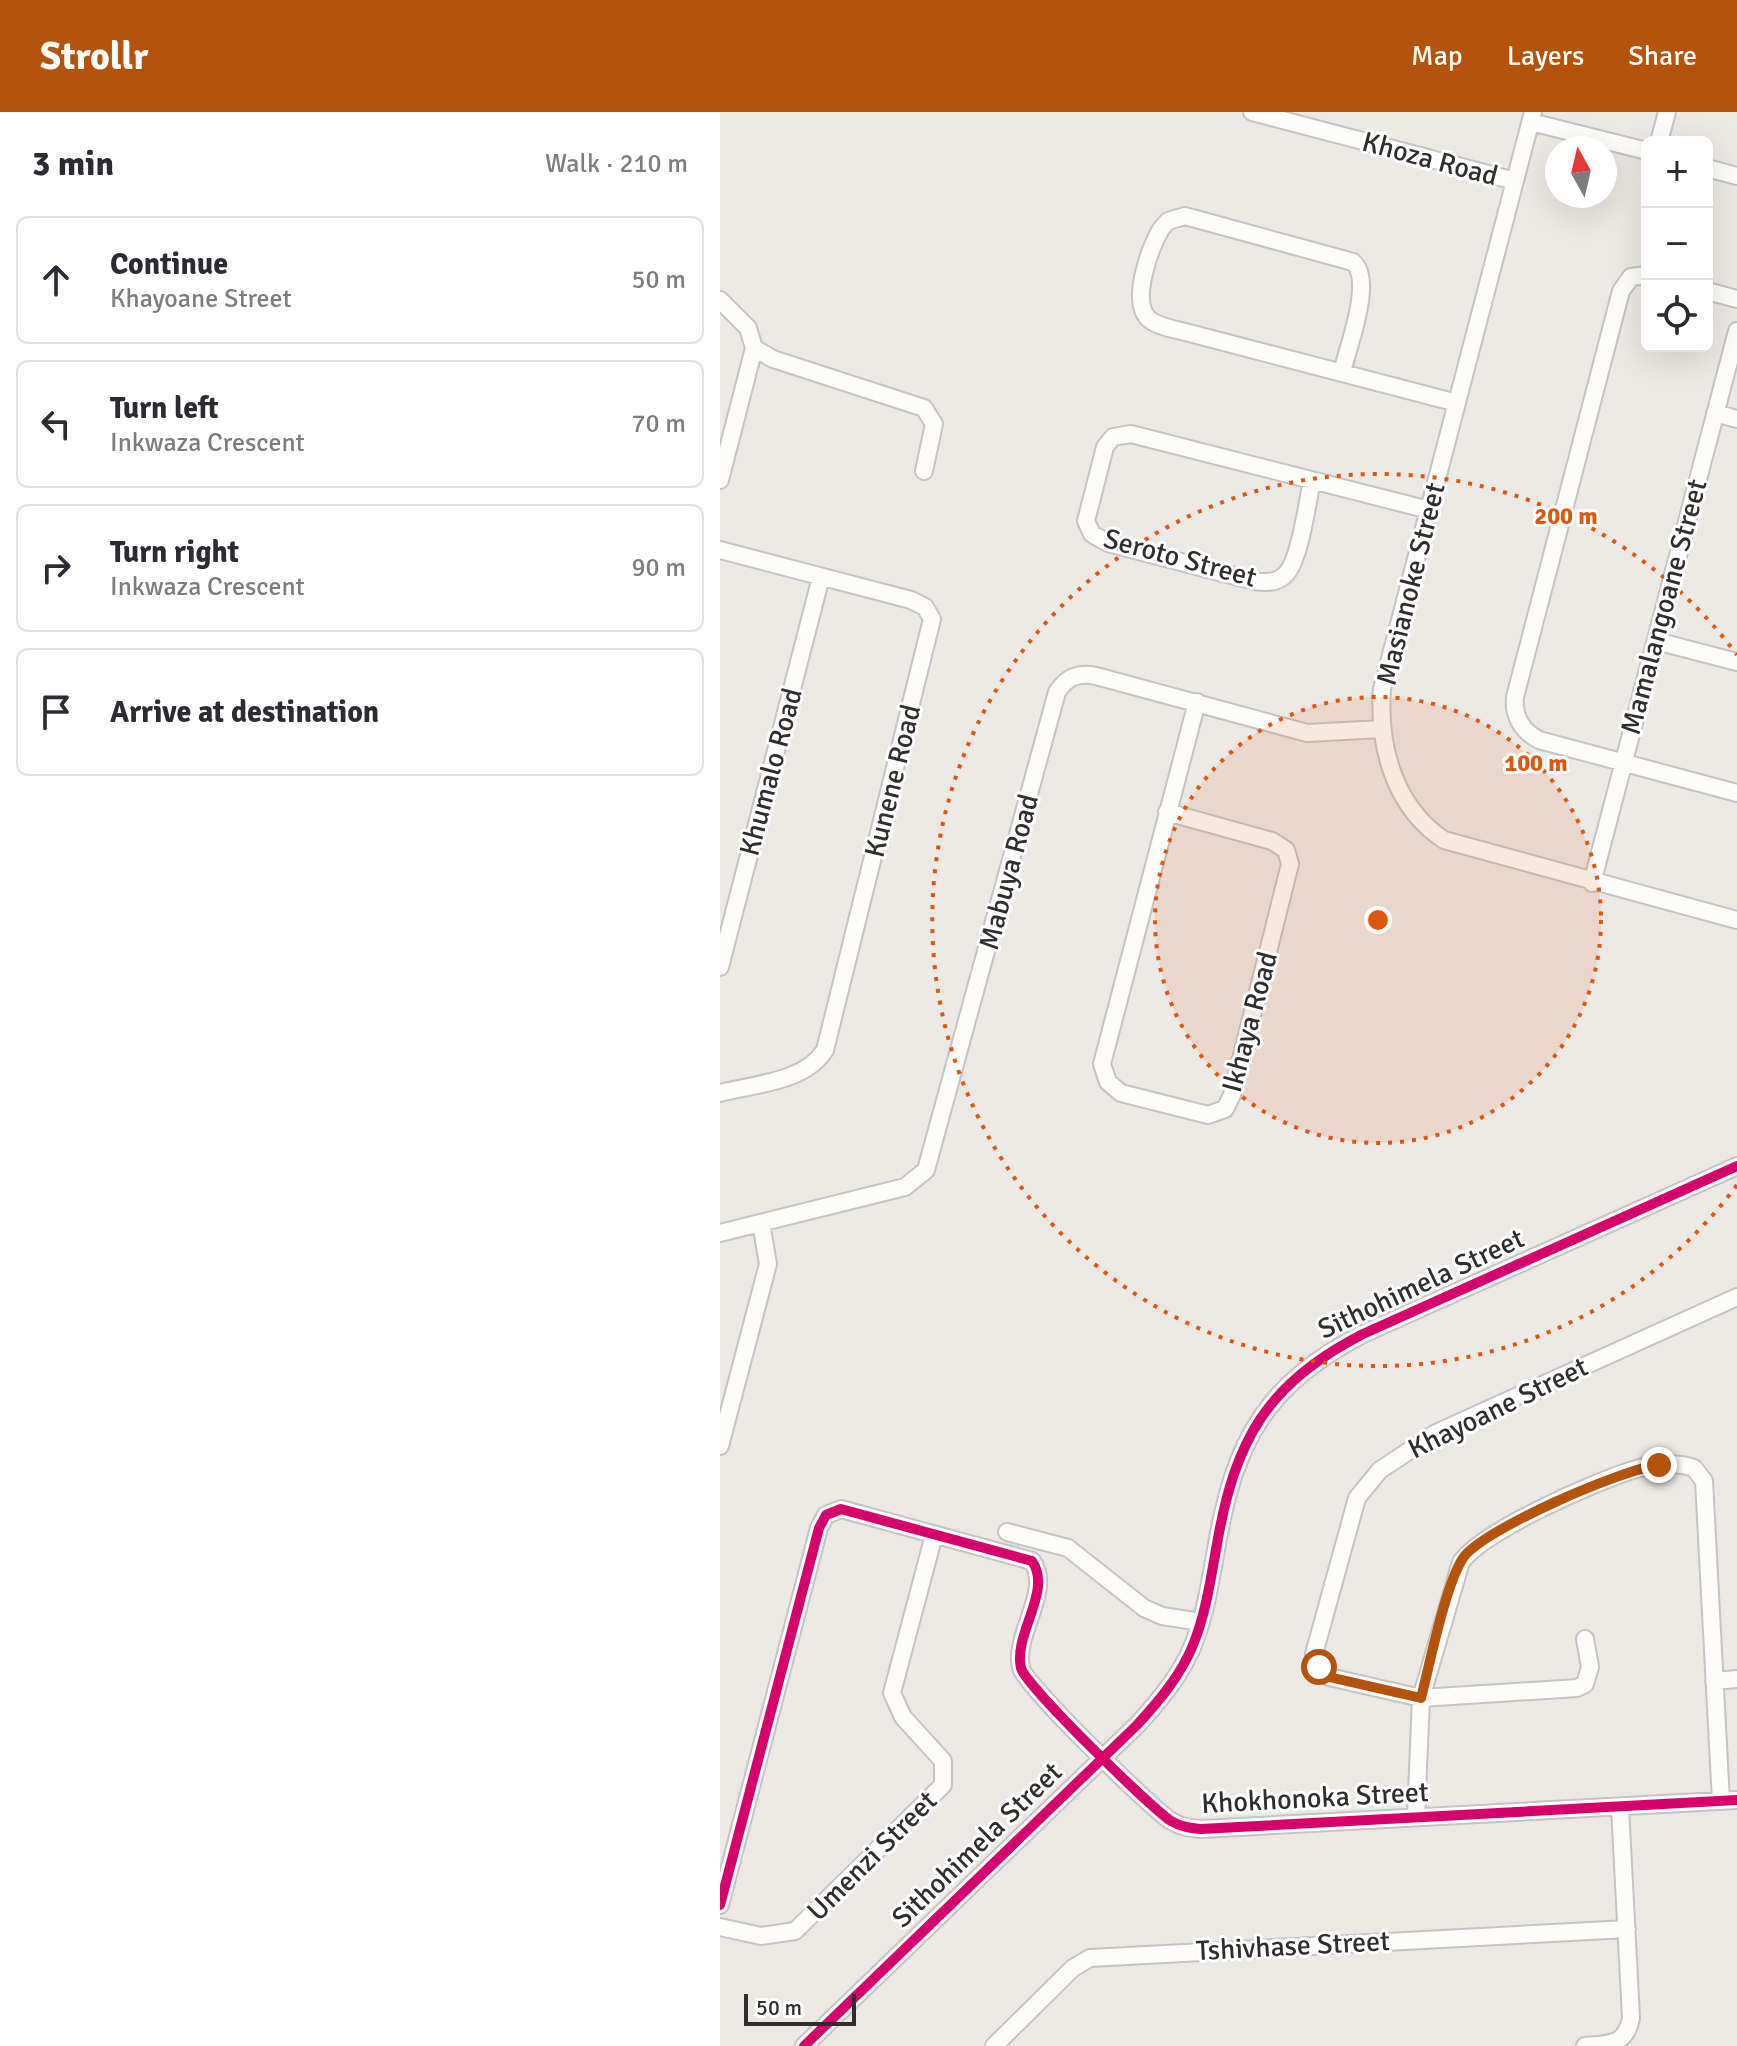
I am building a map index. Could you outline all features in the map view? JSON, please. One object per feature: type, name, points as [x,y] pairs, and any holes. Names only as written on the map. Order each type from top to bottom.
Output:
[{"type":"street","name":"Khoza Road","points":[[1252,112],[1515,181]]},
{"type":"street","points":[[1661,136],[1667,112]]},
{"type":"street","name":"Masianoke Street","points":[[1532,117],[1382,689],[1382,729],[1390,767],[1402,794],[1431,832],[1455,845],[1737,920]]},
{"type":"street","points":[[1532,117],[1641,149]]},
{"type":"street","points":[[1713,170],[1737,176]]},
{"type":"street","points":[[1342,372],[1363,288],[1357,266],[1335,255],[1193,218],[1168,221],[1154,240],[1146,272],[1141,302],[1146,316],[1162,325],[1457,403]]},
{"type":"street","points":[[1641,276],[1631,277],[1621,291],[1514,704],[1517,719],[1527,734],[1623,764],[1737,793]]},
{"type":"street","points":[[1713,293],[1737,299]]},
{"type":"street","points":[[720,300],[748,328],[754,348],[720,480]]},
{"type":"street","name":"Mamalangoane Street","points":[[1592,883],[1737,331]]},
{"type":"street","points":[[754,348],[773,359],[924,408],[934,424],[924,471]]},
{"type":"street","points":[[1715,413],[1737,419]]},
{"type":"street","name":"Seroto Street","points":[[1312,481],[1292,566],[1281,579],[1272,582],[1254,581],[1108,543],[1092,534],[1086,521],[1105,447],[1120,434],[1142,436],[1429,510]]},
{"type":"street","name":"Kunene Road","points":[[720,550],[919,603],[932,619],[825,1050],[815,1064],[803,1072],[720,1093]]},
{"type":"street","name":"Khumalo Road","points":[[720,967],[821,577]]},
{"type":"street","points":[[1656,641],[1737,662]]},
{"type":"street","name":"Mabuya Road","points":[[720,1233],[905,1187],[926,1170],[1057,692],[1062,684],[1078,674],[1087,674],[1307,733],[1382,729]]},
{"type":"street","name":"Ikhaya Road","points":[[1167,812],[1272,841],[1286,850],[1290,864],[1232,1095],[1225,1109],[1208,1115],[1121,1093],[1108,1082],[1102,1064],[1167,812],[1197,702]]},
{"type":"street","name":"Sithohimela Street","points":[[804,2046],[1103,1757],[1167,1688],[1185,1661],[1201,1622],[1228,1491],[1241,1451],[1260,1414],[1301,1371],[1325,1353],[1363,1334],[1737,1166]]},
{"type":"street","points":[[720,1446],[768,1264],[761,1223]]},
{"type":"street","name":"Khayoane Street","points":[[1421,1698],[1329,1677],[1316,1660],[1317,1641],[1360,1490],[1390,1463],[1436,1433],[1737,1297]]},
{"type":"street","points":[[720,1375],[739,1370]]},
{"type":"street","points":[[1416,1817],[1421,1698],[1456,1573],[1476,1544],[1505,1527],[1632,1470],[1659,1465],[1687,1466],[1699,1473],[1704,1481],[1714,1681],[1729,1801]]},
{"type":"street","name":"Khokhonoka Street","points":[[720,1905],[823,1518],[835,1510],[847,1509],[1032,1561],[1038,1580],[1021,1652],[1021,1669],[1026,1679],[1168,1819],[1188,1828],[1729,1801]]},
{"type":"street","points":[[1007,1532],[1068,1548],[1153,1612],[1201,1622]]},
{"type":"street","name":"Umenzi Street","points":[[720,1927],[761,1936],[795,1931],[943,1785],[943,1761],[903,1717],[892,1693],[934,1535]]},
{"type":"street","points":[[1421,1698],[1577,1688],[1585,1684],[1589,1675],[1585,1639]]},
{"type":"street","points":[[1714,1681],[1737,1679]]},
{"type":"street","points":[[1585,2046],[1612,2044],[1627,2034],[1631,2018],[1620,1807]]},
{"type":"street","name":"Tshivhase Street","points":[[994,2046],[1073,1968],[1090,1958],[1627,1929]]},
{"type":"cycle path","points":[[804,2046],[1137,1725],[1169,1687],[1198,1633],[1225,1507],[1246,1445],[1261,1418],[1302,1373],[1363,1334],[1737,1166]]},
{"type":"cycle path","points":[[720,1905],[819,1528],[826,1515],[841,1509],[1032,1561],[1038,1586],[1022,1641],[1021,1668],[1043,1697],[1116,1771],[1159,1811],[1182,1826],[1201,1829],[1737,1800]]},
{"type":"route","points":[[1319,1667],[1329,1677],[1387,1693],[1421,1698],[1456,1573],[1476,1544],[1505,1527],[1632,1470],[1659,1465]]}]
